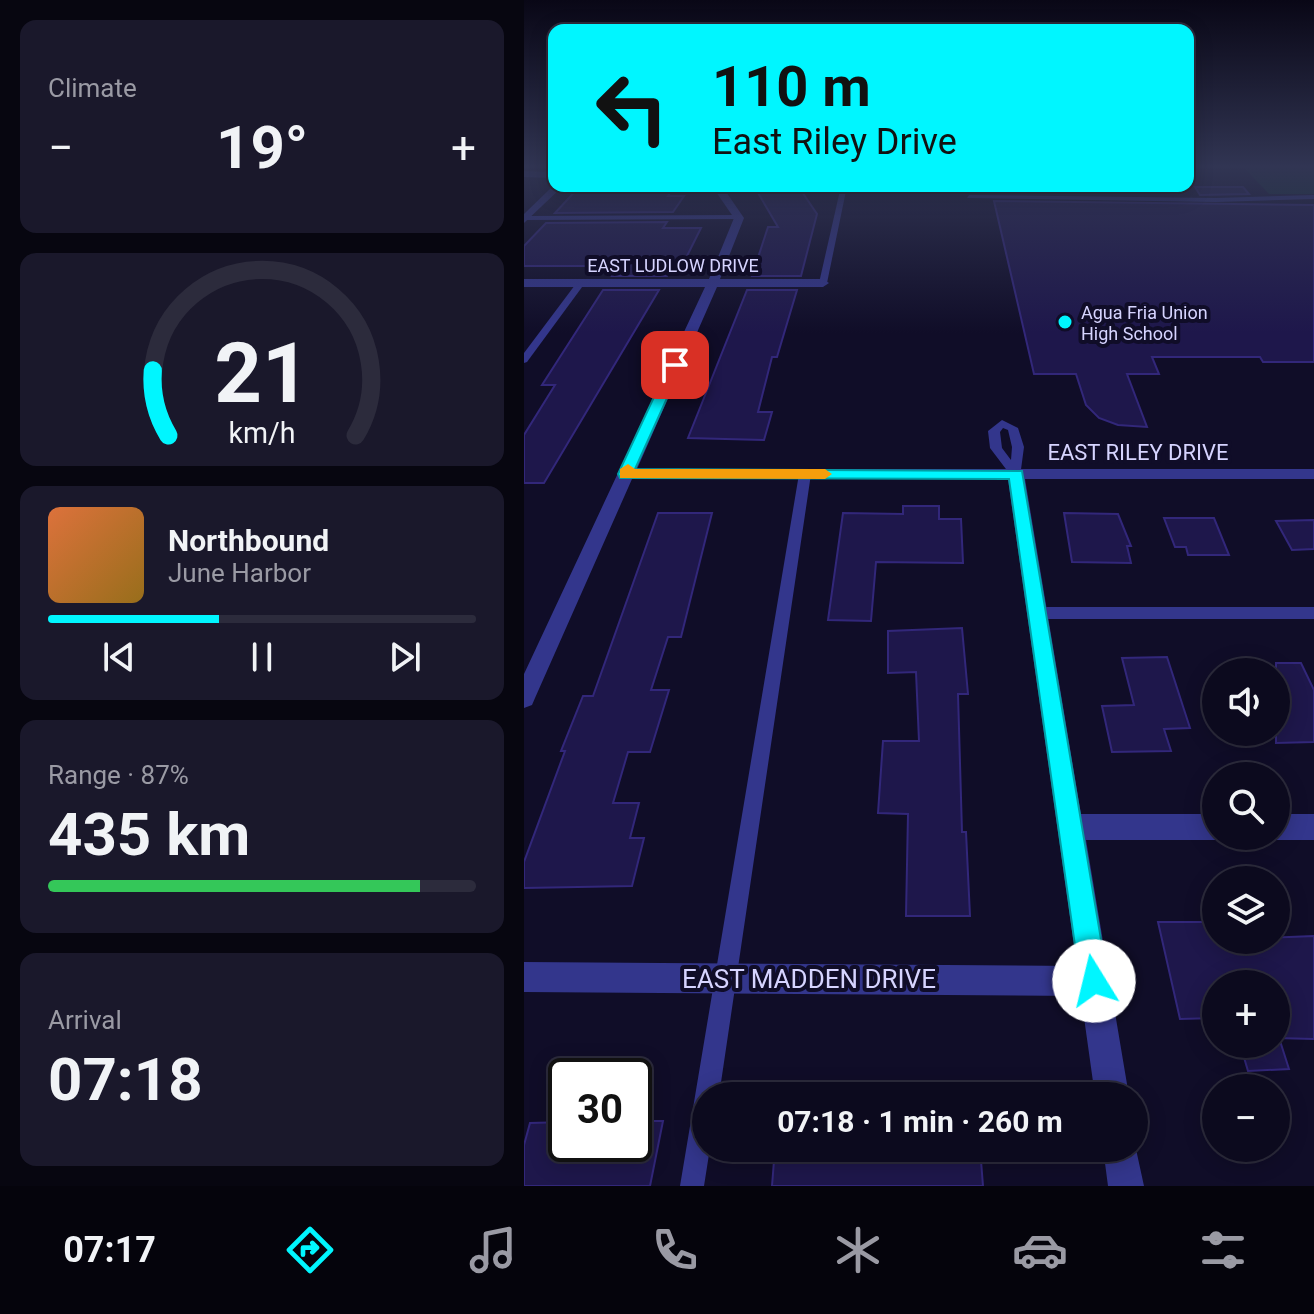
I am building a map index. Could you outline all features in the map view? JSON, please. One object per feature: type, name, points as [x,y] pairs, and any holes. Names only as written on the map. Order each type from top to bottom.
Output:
[{"type":"street","points":[[524,698],[713,283],[736,222]]},
{"type":"street","name":"EAST LUDLOW DRIVE","points":[[524,283],[823,283]]},
{"type":"street","name":"EAST RILEY DRIVE","points":[[625,474],[1314,474]]},
{"type":"street","points":[[1016,474],[1110,1082]]},
{"type":"street","points":[[1071,827],[1202,827]]},
{"type":"street","points":[[1290,827],[1314,827]]},
{"type":"street","name":"EAST MADDEN DRIVE","points":[[524,977],[1094,981]]},
{"type":"street","points":[[1122,1162],[1126,1186]]},
{"type":"lane","points":[[823,283],[836,222]]},
{"type":"lane","points":[[524,360],[581,283]]},
{"type":"lane","points":[[709,1082],[805,474]]},
{"type":"lane","points":[[1038,613],[1314,613]]},
{"type":"lane","points":[[692,1186],[696,1162]]},
{"type":"building","points":[[667,222],[663,228],[701,228],[682,266],[672,266],[667,276],[612,276],[618,266],[524,266],[524,246],[546,223]]},
{"type":"building","points":[[775,222],[815,222],[801,276],[752,276],[768,227],[778,227]]},
{"type":"building","points":[[999,222],[1314,222],[1314,362],[1263,362],[1260,357],[1152,357],[1159,374],[1127,374],[1147,427],[1118,425],[1099,418],[1086,405],[1076,374],[1034,374]]},
{"type":"building","points":[[603,290],[659,290],[544,483],[524,483],[524,435],[555,385],[542,385]]},
{"type":"building","points":[[747,290],[797,290],[777,357],[772,357],[758,412],[772,412],[764,440],[688,438]]},
{"type":"building","points":[[903,506],[939,506],[939,519],[961,519],[963,563],[876,562],[871,621],[828,620],[843,513],[903,514]]},
{"type":"building","points":[[658,513],[712,513],[681,637],[668,637],[651,690],[669,690],[650,752],[628,752],[613,803],[639,803],[630,838],[644,838],[632,886],[524,888],[524,862],[565,751],[561,751],[583,696],[593,696]]},
{"type":"building","points":[[1064,513],[1118,514],[1131,546],[1127,546],[1131,563],[1072,562]]},
{"type":"building","points":[[1164,518],[1214,518],[1229,555],[1188,555],[1186,547],[1175,547]]},
{"type":"building","points":[[1314,520],[1314,549],[1292,550],[1276,521]]},
{"type":"building","points":[[962,628],[968,694],[958,694],[962,832],[966,832],[970,916],[906,916],[908,814],[878,813],[883,741],[919,741],[916,672],[888,673],[888,631]]},
{"type":"building","points":[[1167,657],[1190,728],[1164,729],[1171,751],[1112,752],[1102,706],[1134,705],[1122,658]]},
{"type":"building","points":[[1290,663],[1301,663],[1314,690],[1314,742],[1290,743]]},
{"type":"building","points":[[1158,922],[1202,922],[1202,954],[1290,954],[1290,937],[1314,936],[1314,1039],[1290,1038],[1290,970],[1202,970],[1202,1018],[1180,1019]]},
{"type":"building","points":[[1244,1058],[1285,1058],[1289,1069],[1248,1071]]},
{"type":"building","points":[[652,1121],[663,1121],[650,1186],[524,1186],[524,1145],[530,1123],[548,1122],[548,1162],[652,1162]]},
{"type":"building","points":[[774,1162],[981,1162],[983,1186],[772,1186]]},
{"type":"slow traffic","points":[[628,469],[625,474],[825,474]]},
{"type":"place","name":"Agua Fria Union High School","points":[[1065,322]]},
{"type":"route","points":[[675,365],[625,474],[1016,474],[1094,981]]}]
